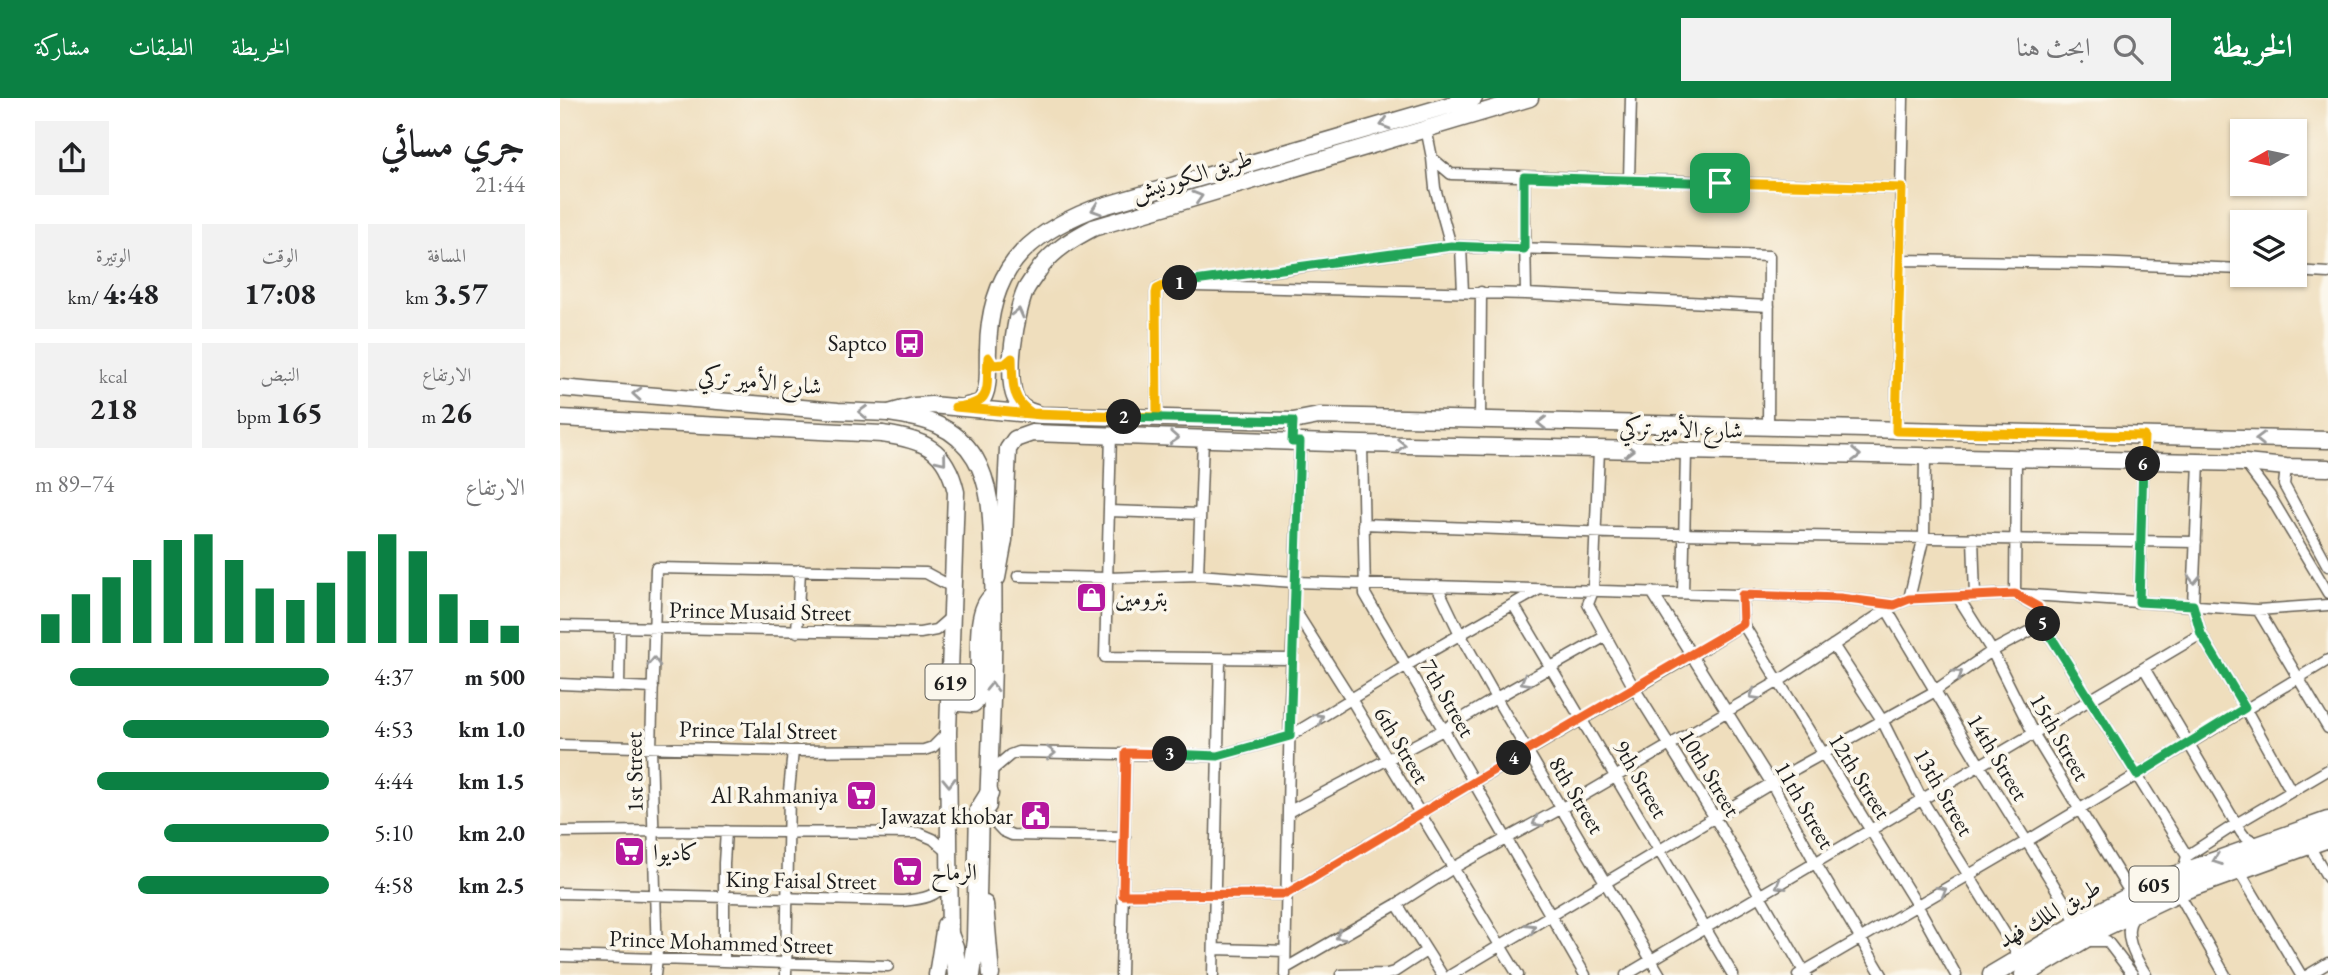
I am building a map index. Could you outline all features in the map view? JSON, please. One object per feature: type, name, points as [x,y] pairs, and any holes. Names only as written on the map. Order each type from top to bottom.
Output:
[{"type":"highway","points":[[971,975],[976,940],[979,810],[989,794]]},
{"type":"highway","name":"طريق الملك فهد","points":[[2022,967],[2078,924],[2185,864],[2259,845],[2328,821]]},
{"type":"highway","name":"طريق الملك فهد","points":[[1992,975],[2022,967],[2045,970],[2106,926],[2178,892],[2328,838]]},
{"type":"highway","points":[[949,934],[954,947],[957,975]]},
{"type":"main road","name":"طريق الكورنيش","points":[[955,407],[975,405],[983,399],[987,388],[993,308],[1000,281],[1007,268],[1033,240],[1066,220],[1093,209],[1474,98]]},
{"type":"main road","name":"طريق الكورنيش","points":[[1041,415],[1025,409],[1016,400],[1012,358],[1016,322],[1026,289],[1051,256],[1078,236],[1093,228],[1530,98]]},
{"type":"main road","points":[[988,357],[993,365],[1012,358]]},
{"type":"main road","name":"شارع الأمير تركي","points":[[560,388],[889,413],[914,406],[1041,415],[1293,421],[1319,416],[2328,440]]},
{"type":"main road","points":[[889,413],[921,418],[945,428],[975,457],[984,478],[989,500],[994,594],[987,600],[983,615],[978,695],[973,704],[959,703],[956,698],[953,622]]},
{"type":"main road","name":"شارع الأمير تركي","points":[[560,418],[882,433],[914,439],[942,457],[950,469],[956,492],[954,588]]},
{"type":"main road","points":[[1293,421],[1296,442]]},
{"type":"main road","name":"شارع الأمير تركي","points":[[994,594],[1004,540],[1008,449],[1015,439],[1032,433],[1599,450],[2245,463],[2328,468]]},
{"type":"main road","name":"619","points":[[951,975],[948,905],[948,732],[954,588]]},
{"type":"main road","name":"619","points":[[979,975],[985,904],[994,594]]},
{"type":"main road","points":[[985,904],[991,975]]},
{"type":"main road","points":[[937,975],[948,905]]},
{"type":"street","points":[[1896,431],[1903,98]]},
{"type":"street","points":[[1629,180],[1630,99]]},
{"type":"street","points":[[1426,128],[1435,188],[1456,246],[1463,292]]},
{"type":"street","points":[[1432,158],[1451,174],[1902,188]]},
{"type":"street","points":[[1524,177],[1526,294]]},
{"type":"street","points":[[1157,417],[1157,289],[1163,286],[1456,246],[1769,256],[1768,428]]},
{"type":"street","points":[[1900,260],[2230,269]]},
{"type":"street","points":[[2307,272],[2328,273]]},
{"type":"street","points":[[1163,286],[1481,292],[1769,306]]},
{"type":"street","points":[[1480,421],[1481,292]]},
{"type":"street","points":[[1111,434],[1105,657],[1292,659]]},
{"type":"street","points":[[2139,602],[2144,436]]},
{"type":"street","points":[[1198,575],[1203,439]]},
{"type":"street","points":[[1285,971],[1296,442]]},
{"type":"street","points":[[1362,444],[1364,584]]},
{"type":"street","points":[[1593,591],[1599,450]]},
{"type":"street","points":[[1683,593],[1686,452]]},
{"type":"street","points":[[1909,599],[1924,537],[1925,456]]},
{"type":"street","points":[[2015,594],[2016,458]]},
{"type":"street","points":[[2199,462],[2193,605],[2201,634],[2291,791]]},
{"type":"street","points":[[2245,463],[2270,496],[2328,593]]},
{"type":"street","points":[[2286,467],[2284,485],[2328,566]]},
{"type":"street","points":[[2270,496],[2273,487],[2284,485]]},
{"type":"street","points":[[1109,511],[1200,514]]},
{"type":"street","points":[[1363,524],[1684,534],[2196,542]]},
{"type":"street","points":[[1973,538],[1975,596]]},
{"type":"street","name":"1st Street","points":[[655,975],[657,958],[651,747],[656,568],[800,570]]},
{"type":"street","points":[[797,632],[800,570],[926,573],[954,588]]},
{"type":"street","points":[[1018,576],[1108,578],[1198,575],[1294,582],[1840,598],[1891,608]]},
{"type":"street","name":"7th Street","points":[[1364,584],[1365,594],[1585,975]]},
{"type":"street","name":"8th Street","points":[[1437,586],[1496,698],[1660,975]]},
{"type":"street","points":[[989,772],[1018,752],[1218,756],[1290,736],[1407,664],[1539,589]]},
{"type":"street","name":"10th Street","points":[[1593,591],[1588,604],[1634,688],[1714,818],[1803,974]]},
{"type":"street","name":"11th Street","points":[[1652,592],[1772,784],[1882,975]]},
{"type":"street","points":[[2015,594],[2038,607],[2043,624],[2137,775],[2185,864],[2236,824],[2328,770]]},
{"type":"street","points":[[1285,971],[1453,867],[1506,840],[1779,681],[1909,599],[2015,594],[2258,610],[2328,604]]},
{"type":"street","points":[[1123,895],[1286,894],[1743,624],[1742,595]]},
{"type":"street","name":"15th Street","points":[[1958,597],[1992,651],[2033,733],[2131,894]]},
{"type":"street","name":"9th Street","points":[[1513,604],[1733,975]]},
{"type":"street","name":"14th Street","points":[[1891,608],[1935,690],[2078,924]]},
{"type":"street","name":"6th Street","points":[[1293,609],[1351,699],[1518,975]]},
{"type":"street","points":[[2258,610],[2328,728]]},
{"type":"street","name":"Prince Musaid Street","points":[[560,626],[920,633],[936,631],[953,622]]},
{"type":"street","name":"12th Street","points":[[1743,624],[1917,905],[1956,975]]},
{"type":"street","points":[[1451,975],[1935,690],[1992,651],[2043,624]]},
{"type":"street","points":[[619,687],[620,627]]},
{"type":"street","points":[[1626,975],[2201,634]]},
{"type":"street","points":[[1288,813],[1443,730],[1606,636]]},
{"type":"street","name":"13th Street","points":[[1833,645],[1882,720],[1922,800],[1970,875],[2022,967]]},
{"type":"street","points":[[1213,975],[1220,659]]},
{"type":"street","points":[[1803,974],[2328,660]]},
{"type":"street","points":[[2144,668],[2236,824],[2244,836],[2259,845]]},
{"type":"street","points":[[560,684],[653,688]]},
{"type":"street","name":"Prince Talal Street","points":[[560,745],[793,751],[924,750],[933,747],[948,732]]},
{"type":"street","points":[[786,975],[788,832],[793,751]]},
{"type":"street","points":[[1121,975],[1126,753]]},
{"type":"street","points":[[988,815],[1003,831],[1012,835],[1125,837]]},
{"type":"street","points":[[724,961],[726,831]]},
{"type":"street","points":[[560,832],[919,833],[933,839],[950,854]]},
{"type":"street","points":[[2308,845],[2328,878]]},
{"type":"street","points":[[2238,869],[2301,975]]},
{"type":"street","name":"King Faisal Street","points":[[560,893],[655,894],[724,899],[902,901],[919,900],[940,892],[949,879]]},
{"type":"street","points":[[2178,892],[2225,975]]},
{"type":"street","points":[[1396,904],[1442,975]]},
{"type":"street","points":[[2134,970],[2129,926],[2132,919],[2144,909]]},
{"type":"street","points":[[2079,943],[2096,939],[2107,941],[2134,970],[2146,975]]},
{"type":"street","points":[[1214,949],[1285,951]]},
{"type":"street","points":[[1341,975],[1394,972],[1426,951]]},
{"type":"street","name":"Prince Mohammed Street","points":[[560,956],[885,966]]},
{"type":"street","points":[[2308,975],[2328,963]]},
{"type":"place","name":"Saptco","points":[[910,343]]},
{"type":"place","name":"بترومين","points":[[1092,598]]},
{"type":"place","name":"Al Rahmaniya","points":[[861,795]]},
{"type":"place","name":"Jawazat khobar","points":[[1036,816]]},
{"type":"place","name":"كاديوا","points":[[630,852]]},
{"type":"place","name":"الرماح","points":[[908,872]]},
{"type":"route","points":[[1524,177],[1720,183],[1902,188],[1896,431],[2144,436],[2139,602],[2193,605],[2201,634],[2245,708],[2137,775],[2043,624],[2038,607],[2015,594],[1909,599],[1894,605],[1840,598],[1742,595],[1743,624],[1286,894],[1123,895],[1126,753],[1218,756],[1290,736],[1300,442],[1292,442],[1293,421],[1041,415],[955,407],[975,405],[983,399],[987,388],[988,357],[993,365],[1005,364],[1012,358],[1016,400],[1032,413],[1157,417],[1156,293],[1157,289],[1163,286],[1451,246],[1524,249],[1524,177]]}]
